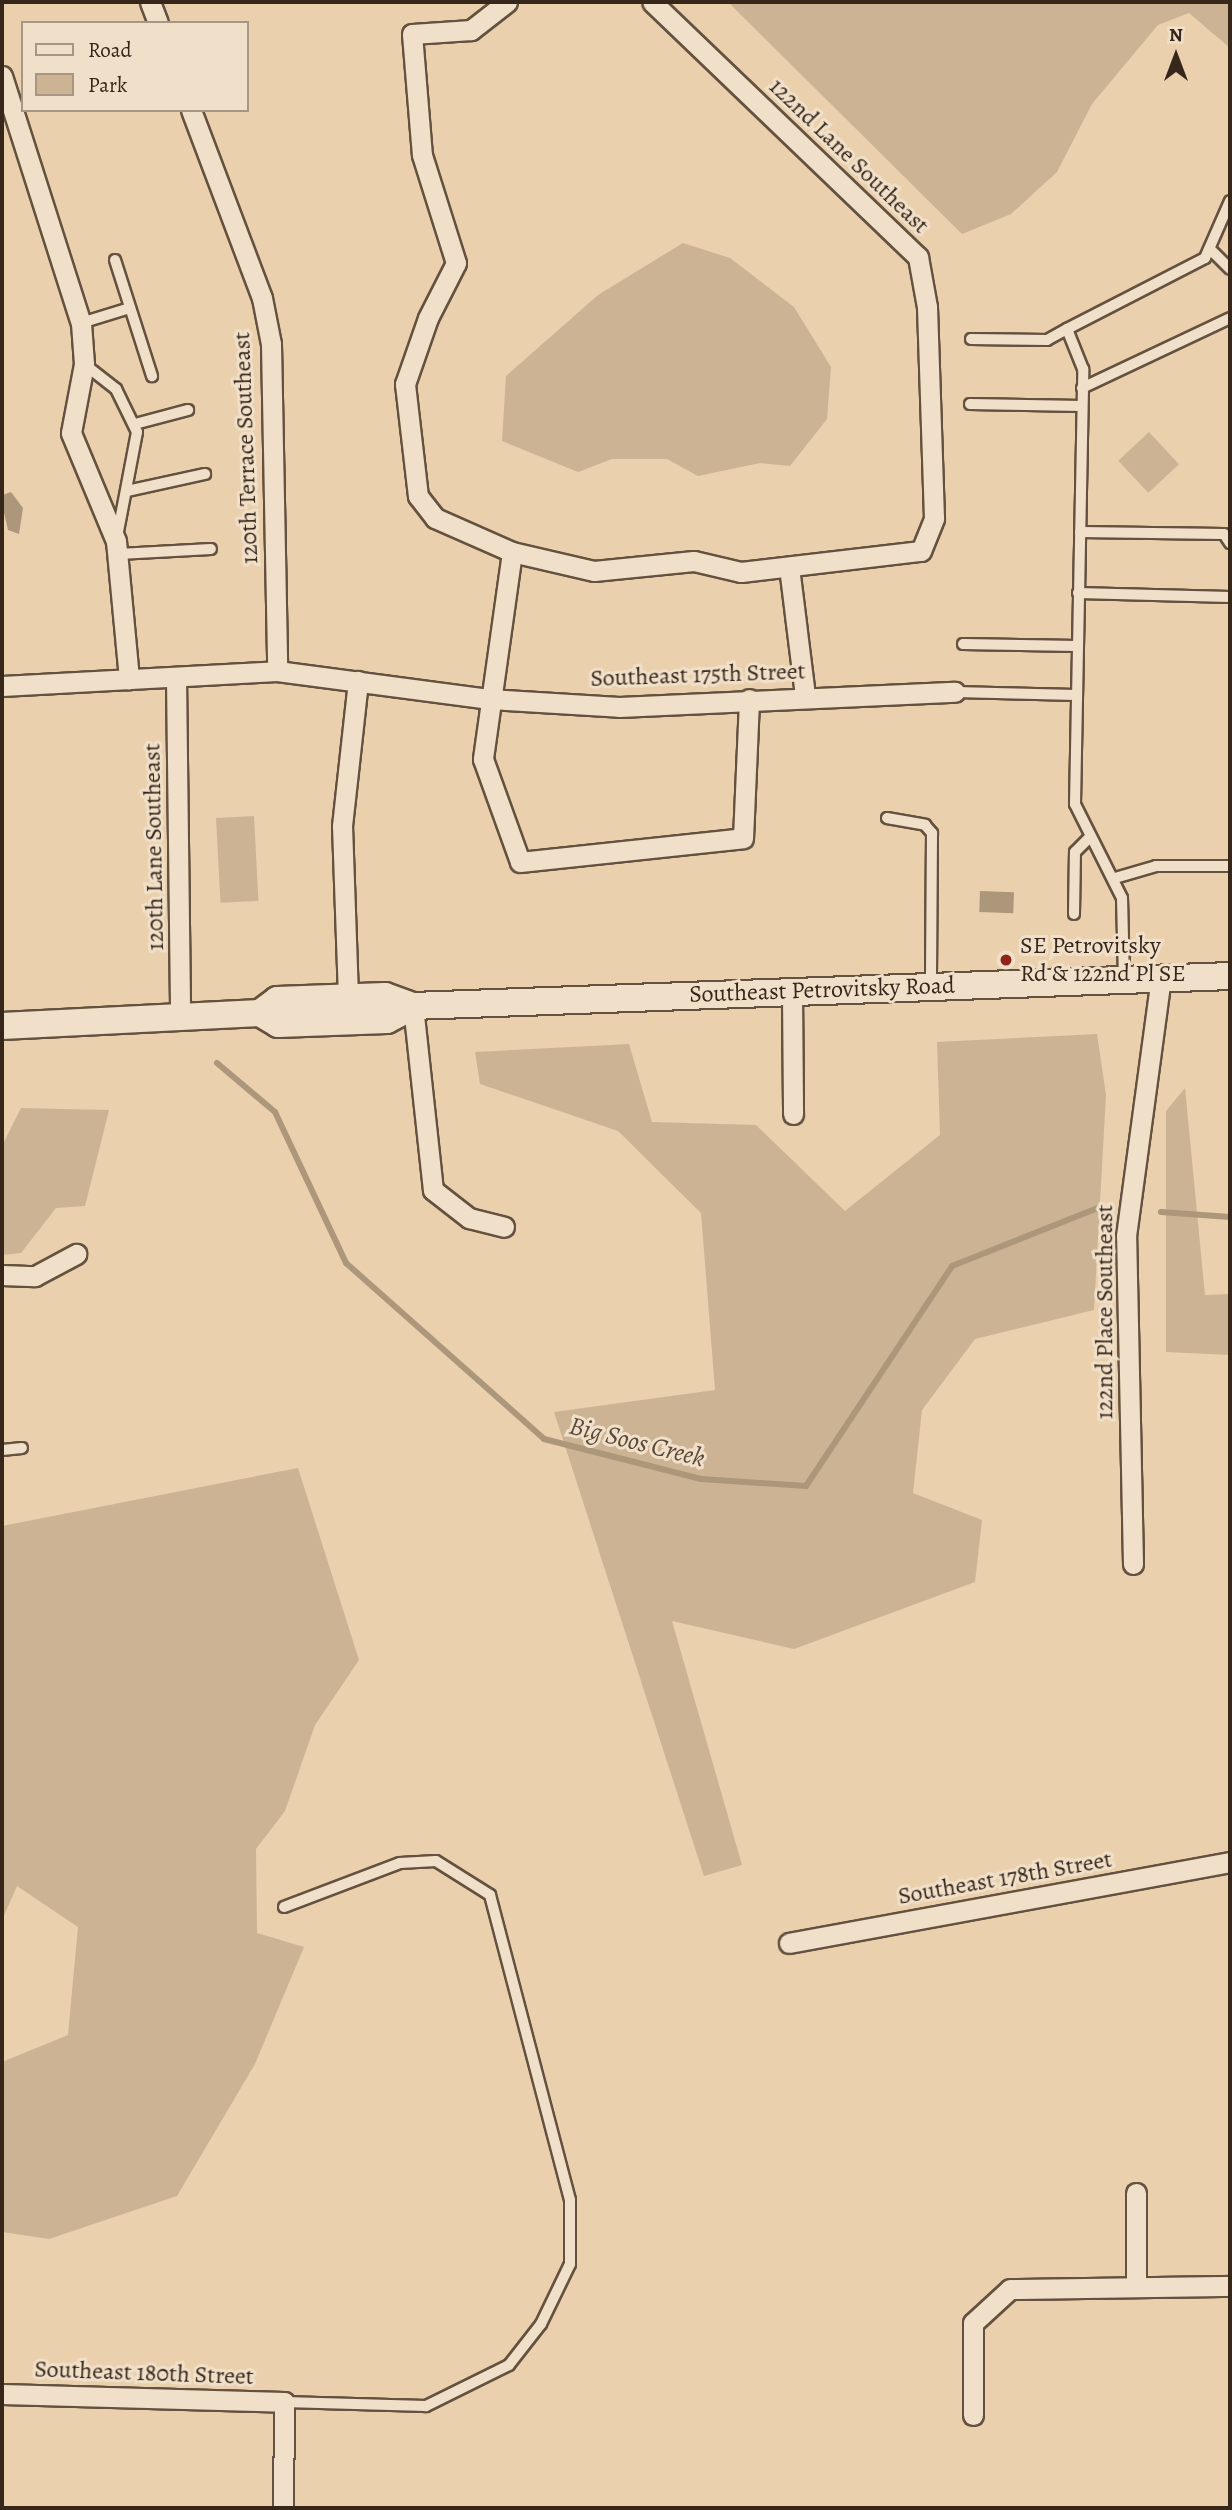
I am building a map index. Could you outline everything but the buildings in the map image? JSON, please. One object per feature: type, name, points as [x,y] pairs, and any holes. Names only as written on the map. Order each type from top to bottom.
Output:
[{"type":"main road","name":"Southeast Petrovitsky Road","points":[[260,1013],[277,1000],[348,997],[385,996],[413,1006],[1230,976]]},
{"type":"main road","name":"Southeast Petrovitsky Road","points":[[2,1026],[260,1013],[278,1024],[387,1020],[413,1006]]},
{"type":"street","points":[[150,2],[157,21]]},
{"type":"street","points":[[507,2],[471,30],[412,34],[422,156],[456,263],[428,318],[405,384],[418,496],[435,518],[512,552],[594,571],[694,561],[741,572],[789,567],[805,695]]},
{"type":"street","name":"122nd Lane Southeast","points":[[652,2],[918,257],[936,458],[934,518],[920,551],[789,567]]},
{"type":"street","points":[[2,76],[81,323],[84,364],[71,433],[117,548],[129,680]]},
{"type":"street","name":"120th Terrace Southeast","points":[[192,112],[262,298],[271,344],[277,671]]},
{"type":"street","points":[[512,552],[483,759],[520,862],[743,838],[749,699]]},
{"type":"street","name":"Southeast 175th Street","points":[[176,677],[277,671],[490,699],[619,708],[805,695],[955,692]]},
{"type":"street","points":[[2,686],[176,677]]},
{"type":"street","name":"120th Lane Southeast","points":[[176,677],[180,1017]]},
{"type":"street","points":[[348,997],[342,826],[358,681]]},
{"type":"street","name":"122nd Place Southeast","points":[[1133,1564],[1126,1236],[1161,978]]},
{"type":"street","points":[[792,992],[793,1114]]},
{"type":"street","points":[[413,1006],[433,1190],[470,1218],[504,1227]]},
{"type":"street","points":[[2,1275],[35,1276],[76,1254]]},
{"type":"street","name":"Southeast 178th Street","points":[[789,1943],[1230,1862]]},
{"type":"street","points":[[1136,2193],[1136,2285]]},
{"type":"street","points":[[973,2414],[969,2344],[972,2323],[986,2304],[1010,2289],[1136,2285],[1230,2287]]},
{"type":"street","name":"Southeast 180th Street","points":[[2,2394],[284,2402]]},
{"type":"street","points":[[283,2508],[284,2402]]},
{"type":"lane","points":[[971,339],[1047,340],[1205,258],[1230,201]]},
{"type":"lane","points":[[1210,249],[1230,269]]},
{"type":"lane","points":[[115,260],[152,376]]},
{"type":"lane","points":[[81,323],[130,308]]},
{"type":"lane","points":[[1082,388],[1230,318]]},
{"type":"lane","points":[[1067,329],[1083,369],[1075,803],[1090,837],[1115,878],[1122,898],[1124,979]]},
{"type":"lane","points":[[84,364],[116,388],[135,424],[117,548],[211,549]]},
{"type":"lane","points":[[970,404],[1082,406]]},
{"type":"lane","points":[[135,424],[188,410]]},
{"type":"lane","points":[[127,491],[205,474]]},
{"type":"lane","points":[[1080,532],[1224,534],[1230,543]]},
{"type":"lane","points":[[1078,593],[1230,597]]},
{"type":"lane","points":[[963,644],[1077,646]]},
{"type":"lane","points":[[955,692],[1076,695]]},
{"type":"lane","points":[[887,818],[925,825],[933,833],[930,986]]},
{"type":"lane","points":[[1074,914],[1075,852],[1090,837]]},
{"type":"lane","points":[[1115,878],[1156,866],[1230,866]]},
{"type":"lane","points":[[2,1450],[22,1448]]},
{"type":"lane","points":[[284,1907],[400,1863],[436,1861],[490,1895],[570,2200],[570,2263],[541,2324],[509,2365],[426,2406],[284,2402]]},
{"type":"green space","points":[[728,2],[1230,2],[1230,48],[1189,13],[1158,25],[1092,104],[1057,172],[1011,214],[962,234]]},
{"type":"green space","points":[[683,243],[730,258],[794,307],[831,367],[827,419],[790,466],[760,463],[698,476],[667,459],[612,459],[578,472],[502,441],[506,376],[598,295]]},
{"type":"green space","points":[[1149,432],[1179,464],[1148,493],[1118,461]]},
{"type":"green space","points":[[254,816],[258,901],[221,903],[216,818]]},
{"type":"green space","points":[[1097,1034],[1106,1095],[1094,1310],[975,1339],[922,1410],[913,1493],[982,1520],[975,1582],[794,1649],[672,1621],[742,1865],[704,1876],[554,1412],[715,1390],[701,1213],[618,1131],[480,1084],[475,1052],[629,1044],[652,1122],[756,1125],[845,1211],[940,1135],[937,1042]]},
{"type":"green space","points":[[1185,1088],[1205,1295],[1230,1294],[1230,1355],[1166,1352],[1166,1111]]},
{"type":"green space","points":[[21,1108],[109,1110],[85,1206],[56,1208],[21,1253],[2,1255],[2,1146]]},
{"type":"green space","points":[[298,1468],[359,1660],[315,1725],[285,1811],[256,1849],[257,1933],[304,1947],[255,2064],[177,2196],[49,2239],[2,2232],[2,2062],[68,2035],[78,1927],[17,1886],[2,1920],[2,1526]]},
{"type":"shaded area","points":[[11,492],[23,508],[19,534],[8,530],[2,504],[3,495]]},
{"type":"shaded area","points":[[980,891],[1014,892],[1013,913],[979,912]]},
{"type":"waterway","name":"Big Soos Creek","points":[[217,1063],[275,1112],[346,1263],[544,1439],[701,1479],[806,1486],[952,1266],[1100,1207]]},
{"type":"waterway","name":"Big Soos Creek","points":[[1161,1212],[1230,1217]]},
{"type":"place","name":"SE Petrovitsky Rd & 122nd Pl SE","points":[[1006,960]]}]
